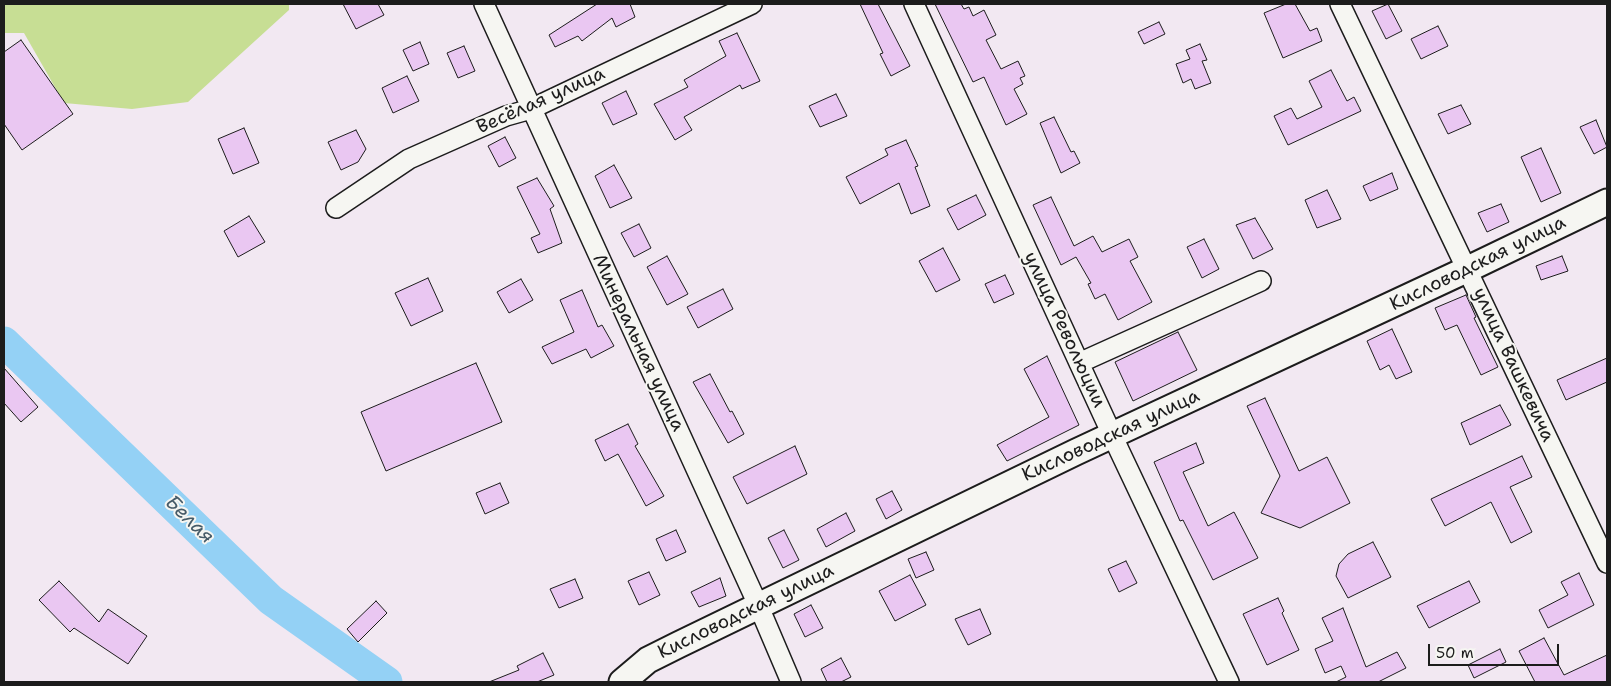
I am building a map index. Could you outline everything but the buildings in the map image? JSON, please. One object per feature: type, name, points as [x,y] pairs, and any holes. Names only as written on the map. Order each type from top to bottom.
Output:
[{"type":"main road","name":"Кисловодская улица","points":[[622,682],[648,660],[1112,436],[1468,270],[1607,202]]},
{"type":"street","name":"Минеральная улица","points":[[484,4],[759,606],[791,682]]},
{"type":"street","name":"Весёлая улица","points":[[336,208],[409,159],[506,116],[531,109],[752,4]]},
{"type":"street","name":"улица Революции","points":[[914,4],[1112,436],[1230,682]]},
{"type":"street","name":"улица Вашкевича","points":[[1340,4],[1607,563]]},
{"type":"street","points":[[1079,363],[1261,282]]},
{"type":"green space","points":[[4,4],[289,4],[289,10],[188,102],[132,109],[64,103],[24,33],[4,33]]},
{"type":"waterway","name":"Белая","points":[[4,342],[271,600],[387,682]]}]
